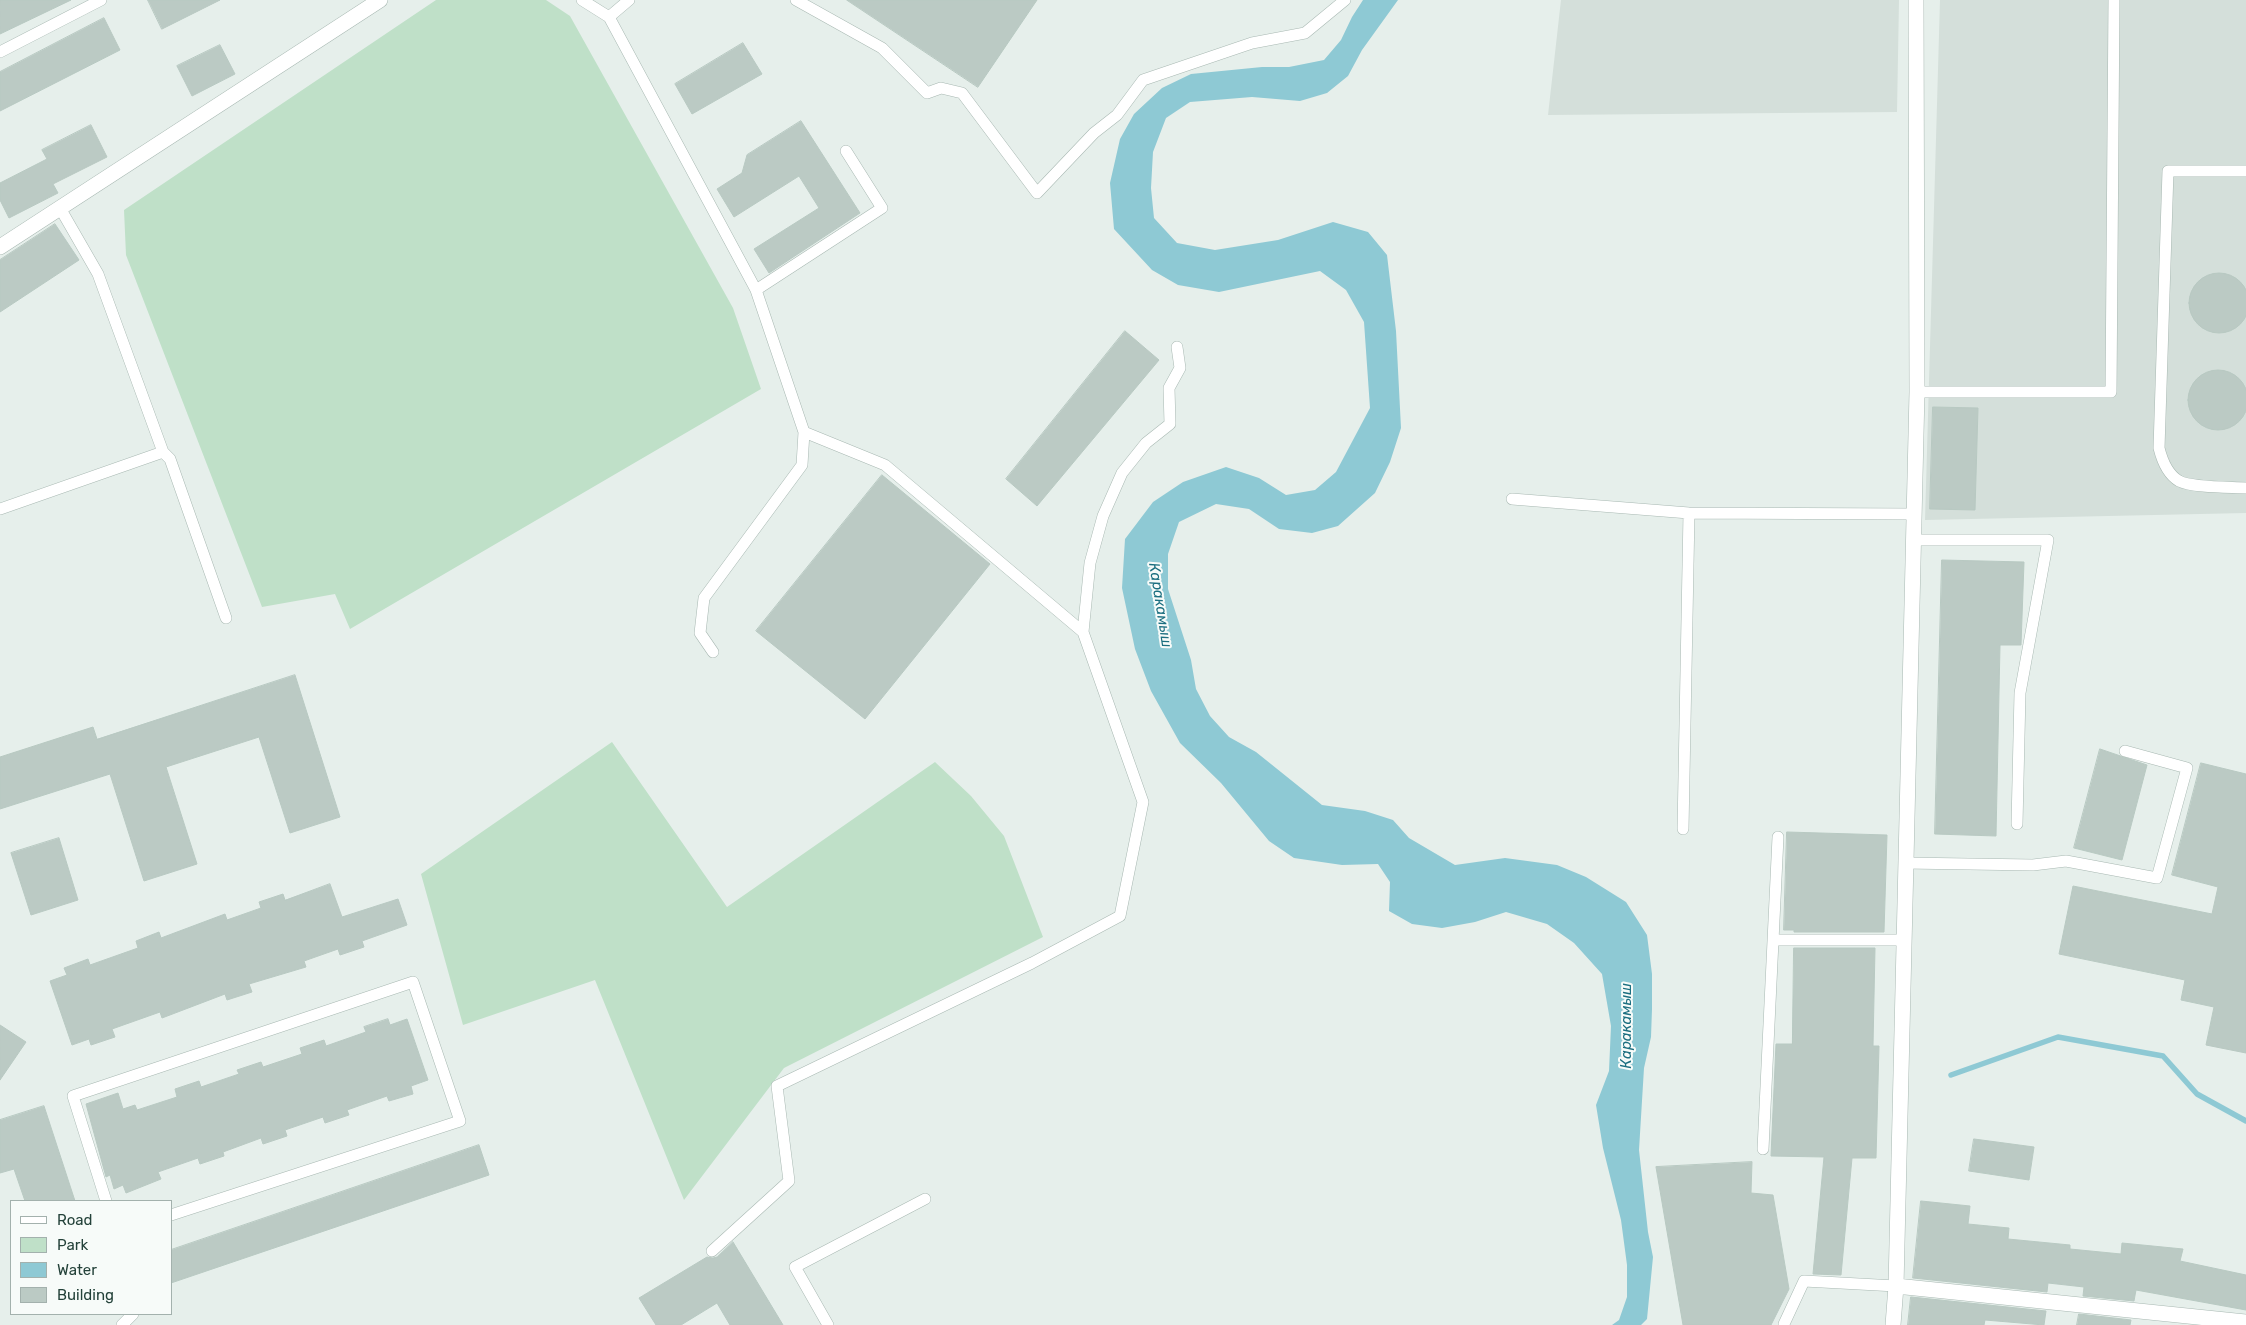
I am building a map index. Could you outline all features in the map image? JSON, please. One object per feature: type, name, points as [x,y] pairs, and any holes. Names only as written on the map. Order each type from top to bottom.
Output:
[{"type":"street","points":[[0,247],[380,0]]},
{"type":"street","points":[[1893,1325],[1896,1286],[1917,392],[1916,0]]},
{"type":"street","points":[[1896,1286],[2246,1322]]},
{"type":"lane","points":[[0,52],[101,0]]},
{"type":"lane","points":[[582,0],[609,18],[756,290],[804,432],[802,465],[704,598],[700,633],[712,652]]},
{"type":"lane","points":[[609,18],[630,0]]},
{"type":"lane","points":[[796,0],[882,48],[926,93],[941,88],[962,93],[1037,193],[1094,133],[1117,114],[1143,80],[1252,43],[1305,33],[1345,0]]},
{"type":"lane","points":[[1917,392],[2111,392],[2114,0]]},
{"type":"lane","points":[[756,290],[882,208],[846,151]]},
{"type":"lane","points":[[2246,171],[2168,171],[2159,448],[2164,465],[2179,481],[2203,486],[2246,488]]},
{"type":"lane","points":[[60,208],[98,274],[163,452],[170,459],[226,618]]},
{"type":"lane","points":[[712,1251],[789,1180],[777,1086],[1032,963],[1120,916],[1143,802],[1083,632],[1090,563],[1103,516],[1122,473],[1146,443],[1170,424],[1169,388],[1180,368],[1177,347]]},
{"type":"lane","points":[[804,432],[885,465],[1083,632]]},
{"type":"lane","points":[[0,508],[163,452]]},
{"type":"lane","points":[[1512,499],[1689,513],[1914,514]]},
{"type":"lane","points":[[1684,829],[1689,513]]},
{"type":"lane","points":[[1913,540],[2048,540],[2020,693],[2017,824]]},
{"type":"lane","points":[[1905,862],[2033,865],[2066,861],[2157,878],[2187,768],[2126,751]]},
{"type":"lane","points":[[1763,1149],[1778,838]]},
{"type":"lane","points":[[1773,940],[1904,940]]},
{"type":"lane","points":[[106,1200],[73,1096],[413,982],[460,1121],[172,1215]]},
{"type":"lane","points":[[828,1325],[795,1267],[925,1199]]},
{"type":"lane","points":[[1784,1324],[1804,1281],[1896,1286]]},
{"type":"lane","points":[[122,1325],[132,1315]]},
{"type":"shaded area","points":[[1561,0],[1899,0],[1897,112],[1548,115]]},
{"type":"shaded area","points":[[1940,0],[2246,0],[2246,513],[1925,520]]},
{"type":"green space","points":[[436,0],[546,0],[570,16],[733,308],[761,389],[350,629],[335,594],[262,607],[126,255],[124,210]]},
{"type":"green space","points":[[612,742],[727,907],[935,762],[971,796],[1004,836],[1043,937],[784,1068],[684,1200],[595,980],[463,1025],[421,874]]},
{"type":"water","name":"Каракамыш","points":[[1363,0],[1398,0],[1362,50],[1348,76],[1327,93],[1300,101],[1252,97],[1190,102],[1166,118],[1153,152],[1151,188],[1154,218],[1177,243],[1215,250],[1278,240],[1333,222],[1368,232],[1387,255],[1396,331],[1401,428],[1390,462],[1375,493],[1338,526],[1312,533],[1279,529],[1249,509],[1216,504],[1179,522],[1168,554],[1168,589],[1191,660],[1196,689],[1210,716],[1229,737],[1256,752],[1322,805],[1365,811],[1393,820],[1409,838],[1455,865],[1505,858],[1557,865],[1586,877],[1626,902],[1647,935],[1652,974],[1651,1037],[1644,1068],[1639,1150],[1648,1232],[1653,1257],[1647,1319],[1641,1325],[1612,1325],[1619,1320],[1627,1297],[1627,1265],[1621,1220],[1603,1148],[1596,1105],[1609,1071],[1611,1026],[1602,974],[1574,943],[1547,924],[1506,912],[1475,922],[1442,928],[1412,924],[1389,911],[1390,882],[1378,864],[1342,865],[1294,858],[1269,841],[1221,783],[1180,743],[1151,691],[1135,649],[1122,588],[1125,539],[1153,502],[1183,482],[1226,467],[1259,478],[1286,495],[1315,490],[1336,472],[1370,408],[1364,322],[1346,290],[1320,271],[1219,292],[1178,285],[1152,270],[1114,229],[1110,183],[1120,139],[1134,114],[1162,88],[1191,74],[1262,67],[1289,67],[1324,60],[1341,40]]},
{"type":"building","points":[[0,0],[71,0],[0,34]]},
{"type":"building","points":[[148,0],[220,0],[162,29]]},
{"type":"building","points":[[847,0],[1037,0],[978,87]]},
{"type":"building","points":[[104,18],[120,50],[0,111],[0,72]]},
{"type":"building","points":[[743,43],[762,74],[692,114],[675,84]]},
{"type":"building","points":[[220,45],[235,74],[192,96],[177,66]]},
{"type":"building","points":[[801,121],[860,213],[769,273],[754,249],[819,208],[799,176],[734,217],[717,189],[742,173],[747,155]]},
{"type":"building","points":[[91,125],[107,157],[53,184],[58,193],[9,218],[0,200],[0,183],[47,159],[42,150]]},
{"type":"building","points":[[55,224],[79,260],[0,312],[0,260]]},
{"type":"building","points":[[2213,274],[2225,274],[2240,282],[2246,292],[2247,312],[2244,319],[2235,328],[2225,332],[2213,332],[2203,328],[2194,319],[2190,309],[2190,297],[2194,287],[2203,278]]},
{"type":"building","points":[[1125,331],[1159,360],[1037,506],[1006,479]]},
{"type":"building","points":[[2212,371],[2224,371],[2235,375],[2243,383],[2247,406],[2243,417],[2235,425],[2224,429],[2212,429],[2201,425],[2193,417],[2189,406],[2189,394],[2193,383],[2201,375]]},
{"type":"building","points":[[1933,407],[1978,408],[1975,510],[1930,509]]},
{"type":"building","points":[[882,475],[990,564],[865,719],[756,631]]},
{"type":"building","points":[[1942,560],[2024,562],[2021,645],[2000,645],[1996,836],[1935,834]]},
{"type":"building","points":[[295,675],[340,817],[290,833],[259,737],[166,767],[197,864],[144,881],[110,774],[0,809],[0,757],[93,727],[97,739]]},
{"type":"building","points":[[2100,749],[2147,765],[2122,860],[2074,848]]},
{"type":"building","points":[[2201,763],[2246,774],[2246,1053],[2206,1045],[2214,1007],[2181,1000],[2185,980],[2059,954],[2073,886],[2212,914],[2218,887],[2172,875]]},
{"type":"building","points":[[1787,832],[1887,835],[1884,932],[1794,932],[1794,930],[1784,930]]},
{"type":"building","points":[[59,838],[78,900],[31,915],[11,853]]},
{"type":"building","points":[[330,884],[342,917],[398,899],[407,925],[362,941],[364,947],[340,955],[338,949],[304,961],[306,967],[249,984],[252,992],[227,1000],[225,994],[162,1018],[160,1012],[112,1029],[115,1037],[91,1045],[89,1039],[72,1045],[50,981],[67,975],[64,968],[88,959],[90,965],[138,948],[136,941],[159,932],[161,938],[225,914],[227,920],[261,908],[259,902],[283,894],[285,900]]},
{"type":"building","points":[[1794,948],[1875,948],[1873,1046],[1879,1046],[1876,1158],[1852,1158],[1841,1275],[1813,1274],[1824,1157],[1771,1156],[1776,1044],[1792,1044]]},
{"type":"building","points":[[388,1019],[390,1025],[407,1019],[428,1080],[411,1086],[413,1094],[389,1101],[387,1096],[347,1110],[349,1115],[325,1123],[323,1117],[285,1130],[287,1136],[263,1144],[261,1138],[223,1152],[224,1156],[200,1164],[198,1158],[158,1172],[161,1179],[126,1193],[123,1185],[114,1189],[110,1175],[106,1177],[86,1104],[118,1093],[123,1109],[135,1105],[137,1110],[177,1097],[175,1089],[199,1081],[201,1087],[239,1074],[237,1070],[261,1062],[263,1067],[302,1054],[300,1048],[324,1040],[326,1046],[366,1032],[364,1027]]},
{"type":"building","points":[[0,1025],[26,1042],[0,1080]]},
{"type":"building","points":[[44,1106],[75,1200],[25,1200],[14,1169],[0,1173],[0,1120]]},
{"type":"building","points":[[1974,1139],[2034,1147],[2029,1180],[1969,1171]]},
{"type":"building","points":[[479,1145],[489,1175],[172,1283],[172,1250]]},
{"type":"building","points":[[1752,1162],[1751,1193],[1773,1195],[1789,1289],[1771,1325],[1683,1325],[1656,1167]]},
{"type":"building","points":[[1921,1201],[1970,1206],[1968,1224],[2009,1228],[2008,1239],[2070,1245],[2070,1249],[2121,1254],[2122,1243],[2183,1249],[2180,1261],[2246,1275],[2246,1310],[2136,1290],[2134,1301],[2083,1296],[2084,1287],[2048,1283],[2047,1292],[1913,1278]]},
{"type":"building","points":[[733,1242],[783,1325],[730,1325],[717,1303],[681,1325],[656,1325],[639,1298],[707,1257],[717,1257]]},
{"type":"building","points":[[1911,1297],[2046,1311],[2044,1325],[1985,1320],[1984,1325],[1908,1325]]},
{"type":"building","points":[[2079,1314],[2131,1320],[2130,1325],[2077,1325]]},
{"type":"waterway","points":[[1951,1075],[2058,1037],[2163,1056],[2197,1094],[2246,1121]]}]
